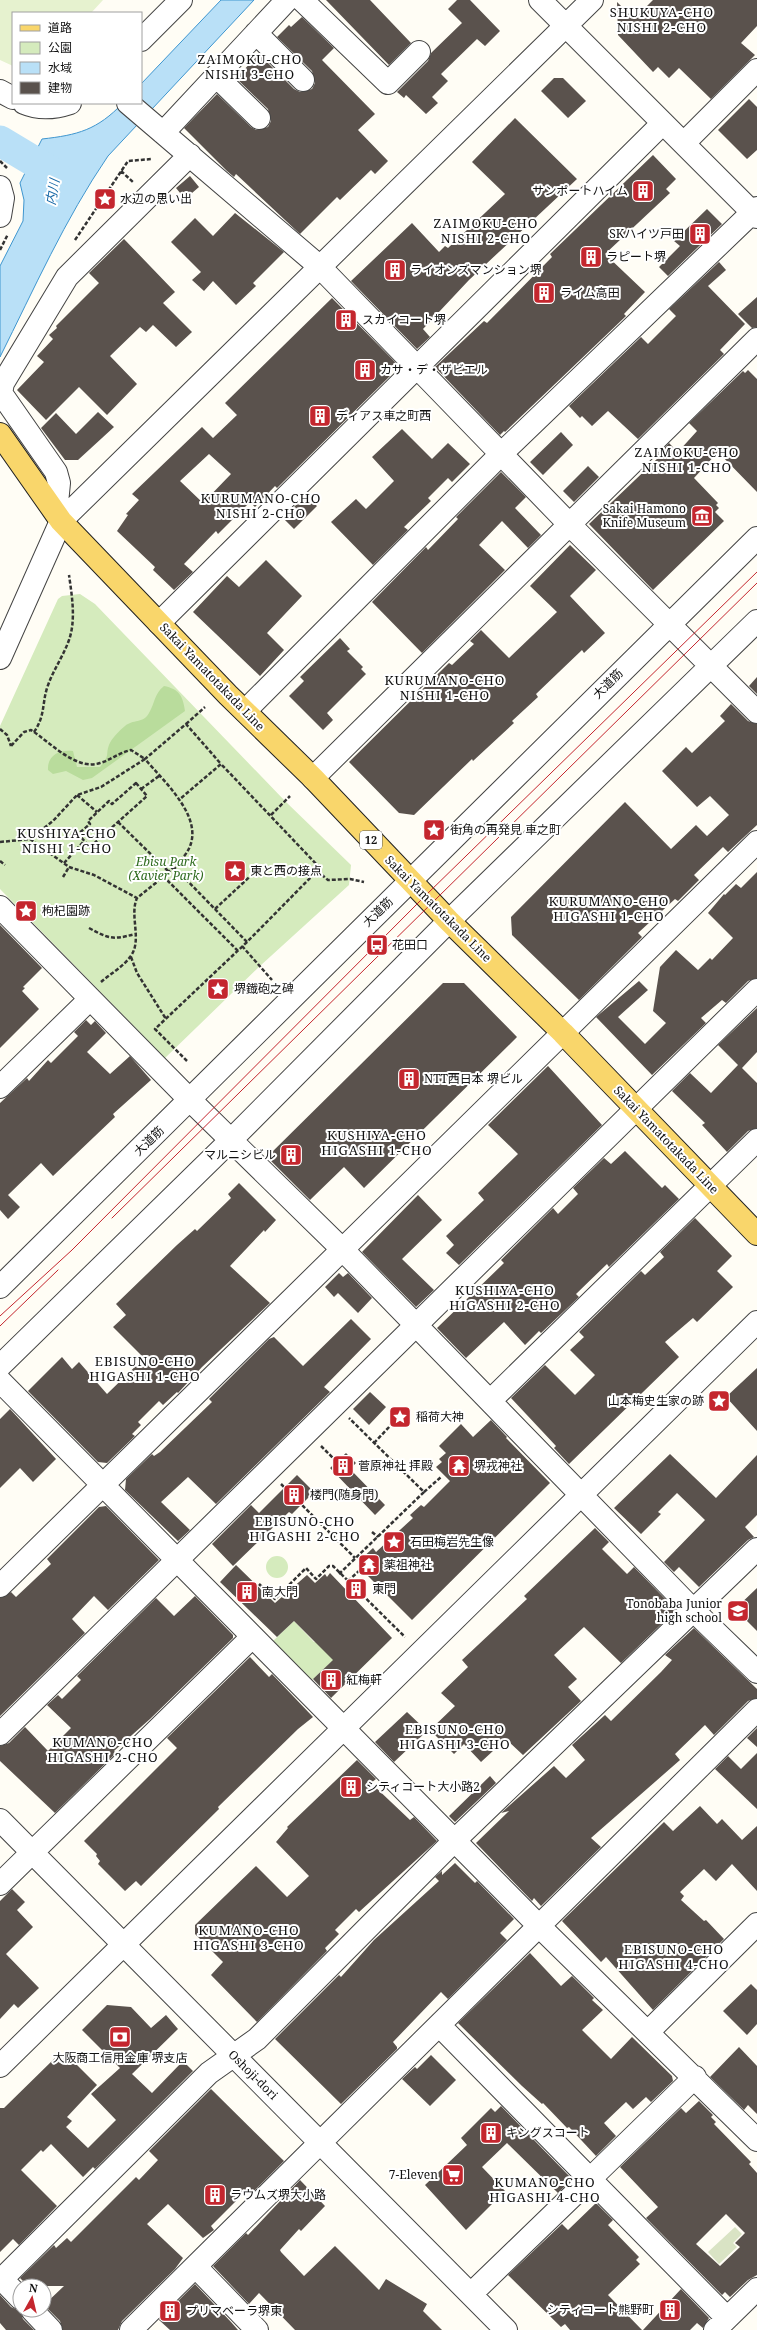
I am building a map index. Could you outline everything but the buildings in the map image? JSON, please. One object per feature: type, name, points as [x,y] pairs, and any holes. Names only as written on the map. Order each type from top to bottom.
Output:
[{"type":"main road","name":"Sakai Yamatotakada Line","points":[[0,434],[58,517],[159,623],[313,778],[449,921],[563,1033],[635,1110],[757,1234]]},
{"type":"street","points":[[142,39],[181,0]]},
{"type":"street","points":[[158,129],[216,76],[287,0]]},
{"type":"street","points":[[302,0],[388,83],[419,52]]},
{"type":"street","points":[[245,711],[501,454],[756,213],[684,144],[540,0]]},
{"type":"street","points":[[58,517],[319,266],[592,0]]},
{"type":"street","points":[[256,33],[302,80]]},
{"type":"street","points":[[684,144],[757,70]]},
{"type":"street","points":[[216,76],[259,118]]},
{"type":"street","points":[[0,91],[12,97]]},
{"type":"street","points":[[28,104],[42,107],[56,107],[66,104]]},
{"type":"street","points":[[129,104],[319,266],[570,525],[713,665],[757,712]]},
{"type":"street","points":[[159,623],[663,123]]},
{"type":"street","points":[[0,658],[58,517],[59,483],[56,472],[1,393],[3,383],[67,277],[190,155]]},
{"type":"street","points":[[0,187],[3,198],[0,216]]},
{"type":"street","points":[[313,778],[757,339]]},
{"type":"street","name":"大道筋","points":[[0,1287],[757,538]]},
{"type":"street","points":[[0,1366],[231,1140],[449,921],[757,621]]},
{"type":"street","points":[[0,1586],[104,1486],[342,1249],[757,842]]},
{"type":"street","points":[[0,907],[92,993],[190,1100],[342,1249],[416,1327],[694,1611],[757,1672]]},
{"type":"street","points":[[0,1734],[416,1327],[757,990]]},
{"type":"street","points":[[0,1087],[92,993]]},
{"type":"street","points":[[490,1401],[757,1140]]},
{"type":"street","points":[[0,2066],[124,1946],[757,1322]]},
{"type":"street","points":[[0,1381],[538,1925],[695,2077],[757,2140]]},
{"type":"street","points":[[12,2290],[1,2279],[209,2073],[257,2039],[454,1840],[757,1549]]},
{"type":"street","points":[[0,1884],[252,1637]]},
{"type":"street","points":[[131,2330],[538,1925],[757,1710]]},
{"type":"street","name":"Oshoji-dori","points":[[0,1820],[506,2330]]},
{"type":"street","points":[[648,2032],[757,1924]]},
{"type":"street","points":[[439,2025],[590,2179],[721,2324],[757,2289]]},
{"type":"street","points":[[471,2294],[695,2077]]},
{"type":"street","points":[[196,2267],[257,2330]]},
{"type":"street","points":[[40,2318],[51,2330]]},
{"type":"path","points":[[34,732],[43,716],[47,690],[54,668],[68,641],[71,630],[73,608],[69,576]]},
{"type":"path","points":[[0,842],[30,838],[53,821],[77,795],[101,787],[145,759],[205,707]]},
{"type":"path","points":[[186,724],[221,764],[320,868],[247,942],[156,1029],[187,1061]]},
{"type":"path","points":[[0,729],[7,735],[11,746],[24,732],[34,732],[77,762],[99,764],[119,753],[131,750],[139,753],[180,799],[190,818],[192,839],[185,855],[137,898],[134,906],[135,934],[131,957],[137,973],[166,1019]]},
{"type":"path","points":[[180,799],[221,764]]},
{"type":"path","points":[[141,789],[159,776]]},
{"type":"path","points":[[136,783],[147,796],[90,847],[78,834],[90,824],[88,821],[97,812],[109,801],[112,804],[136,783]]},
{"type":"path","points":[[77,795],[97,812]]},
{"type":"path","points":[[271,815],[290,796]]},
{"type":"path","points":[[118,822],[168,870]]},
{"type":"path","points":[[30,838],[69,866],[94,875],[137,898]]},
{"type":"path","points":[[64,863],[84,841]]},
{"type":"path","points":[[0,861],[5,866]]},
{"type":"path","points":[[63,877],[69,866]]},
{"type":"path","points":[[173,866],[247,942]]},
{"type":"path","points":[[215,909],[257,870]]},
{"type":"path","points":[[317,871],[328,880],[350,879],[364,882]]},
{"type":"path","points":[[163,876],[238,950]]},
{"type":"path","points":[[89,928],[105,937],[116,939],[135,934]]},
{"type":"path","points":[[242,946],[272,980]]},
{"type":"path","points":[[92,993],[131,957]]},
{"type":"path","points":[[336,1405],[424,1492]]},
{"type":"path","points":[[374,1443],[391,1425]]},
{"type":"path","points":[[339,1574],[441,1477]]},
{"type":"path","points":[[277,1480],[355,1558]]},
{"type":"path","points":[[372,1532],[378,1537]]},
{"type":"path","points":[[259,1584],[275,1599],[306,1568],[316,1579],[329,1566],[333,1566],[339,1574],[405,1637]]},
{"type":"path","points":[[348,1582],[360,1570]]},
{"type":"path","points":[[292,1576],[295,1579]]},
{"type":"green space","points":[[0,0],[103,0],[92,12],[12,12],[12,66],[0,60]]},
{"type":"green space","name":"Ebisu Park (Xavier Park)","points":[[80,594],[95,604],[285,801],[351,865],[349,885],[260,966],[165,1058],[0,889],[0,726],[58,599],[62,596]]},
{"type":"green space","points":[[164,686],[177,691],[183,701],[185,711],[92,778],[83,780],[66,771],[53,774],[48,770],[48,765],[52,757],[63,751],[73,751],[77,767],[100,767],[107,757],[109,745],[114,737],[128,724],[144,719],[147,716],[158,692]]},
{"type":"green space","points":[[273,1556],[281,1556],[288,1563],[288,1571],[281,1578],[273,1578],[266,1571],[266,1563]]},
{"type":"green space","points":[[294,1621],[314,1642],[358,1635],[377,1653],[348,1680],[331,1662],[312,1680],[273,1641]]},
{"type":"green space","points":[[735,2227],[742,2234],[733,2243],[737,2247],[719,2264],[708,2252]]},
{"type":"water","name":"内川","points":[[221,0],[254,0],[108,156],[92,180],[64,229],[0,357],[0,266],[23,221],[24,200],[20,183],[42,139],[86,130],[114,112],[122,104],[142,104],[142,83]]},
{"type":"waterway","name":"内川","points":[[0,141],[55,174]]},
{"type":"tram line","points":[[0,1316],[72,1250],[425,896],[757,572]]},
{"type":"tram line","points":[[112,1218],[757,583]]},
{"type":"tram line","points":[[0,1326],[58,1270]]},
{"type":"place","name":"サンポートハイム","points":[[643,191]]},
{"type":"place","name":"水辺の思い出","points":[[105,199]]},
{"type":"place","name":"SKハイツ戸田","points":[[700,234]]},
{"type":"place","name":"ラピート堺","points":[[591,257]]},
{"type":"place","name":"ライオンズマンション堺","points":[[395,270]]},
{"type":"place","name":"ライム高田","points":[[544,293]]},
{"type":"place","name":"スカイコート堺","points":[[346,320]]},
{"type":"place","name":"カサ・デ・ザビエル","points":[[365,370]]},
{"type":"place","name":"ディアス車之町西","points":[[320,416]]},
{"type":"place","name":"Sakai Hamono Knife Museum","points":[[702,516]]},
{"type":"place","name":"街角の再発見 車之町","points":[[434,830]]},
{"type":"place","name":"東と西の接点","points":[[235,871]]},
{"type":"place","name":"枸杞園跡","points":[[26,911]]},
{"type":"place","name":"花田口","points":[[377,945]]},
{"type":"place","name":"堺鐡砲之碑","points":[[218,989]]},
{"type":"place","name":"NTT西日本 堺ビル","points":[[409,1079]]},
{"type":"place","name":"マルニシビル","points":[[291,1155]]},
{"type":"place","name":"山本梅史生家の跡","points":[[719,1401]]},
{"type":"place","name":"稲荷大神","points":[[400,1417]]},
{"type":"place","name":"菅原神社 拝殿","points":[[343,1466]]},
{"type":"place","name":"堺戎神社","points":[[459,1466]]},
{"type":"place","name":"楼門(随身門)","points":[[294,1495]]},
{"type":"place","name":"石田梅岩先生像","points":[[394,1542]]},
{"type":"place","name":"薬祖神社","points":[[369,1565]]},
{"type":"place","name":"東門","points":[[356,1589]]},
{"type":"place","name":"南大門","points":[[247,1592]]},
{"type":"place","name":"Tonobaba Junior high school","points":[[738,1611]]},
{"type":"place","name":"紅梅軒","points":[[331,1680]]},
{"type":"place","name":"シティコート大小路2","points":[[351,1787]]},
{"type":"place","name":"大阪商工信用金庫 堺支店","points":[[120,2037]]},
{"type":"place","name":"キングスコート","points":[[491,2133]]},
{"type":"place","name":"7-Eleven","points":[[453,2175]]},
{"type":"place","name":"ラウムズ堺大小路","points":[[215,2195]]},
{"type":"place","name":"シティコート熊野町","points":[[670,2310]]},
{"type":"place","name":"プリマベーラ堺東","points":[[170,2311]]},
{"type":"district","name":"SHUKUYA-CHO NISHI 2-CHO","points":[[662,20]]},
{"type":"district","name":"ZAIMOKU-CHO NISHI 3-CHO","points":[[250,66]]},
{"type":"district","name":"ZAIMOKU-CHO NISHI 2-CHO","points":[[486,230]]},
{"type":"district","name":"ZAIMOKU-CHO NISHI 1-CHO","points":[[687,460]]},
{"type":"district","name":"KURUMANO-CHO NISHI 2-CHO","points":[[261,506]]},
{"type":"district","name":"KURUMANO-CHO NISHI 1-CHO","points":[[445,688]]},
{"type":"district","name":"KUSHIYA-CHO NISHI 1-CHO","points":[[67,840]]},
{"type":"district","name":"KURUMANO-CHO HIGASHI 1-CHO","points":[[609,908]]},
{"type":"district","name":"KUSHIYA-CHO HIGASHI 1-CHO","points":[[377,1142]]},
{"type":"district","name":"KUSHIYA-CHO HIGASHI 2-CHO","points":[[505,1298]]},
{"type":"district","name":"EBISUNO-CHO HIGASHI 1-CHO","points":[[145,1368]]},
{"type":"district","name":"EBISUNO-CHO HIGASHI 2-CHO","points":[[305,1528]]},
{"type":"district","name":"EBISUNO-CHO HIGASHI 3-CHO","points":[[455,1736]]},
{"type":"district","name":"KUMANO-CHO HIGASHI 2-CHO","points":[[103,1750]]},
{"type":"district","name":"KUMANO-CHO HIGASHI 3-CHO","points":[[249,1938]]},
{"type":"district","name":"EBISUNO-CHO HIGASHI 4-CHO","points":[[674,1956]]},
{"type":"district","name":"KUMANO-CHO HIGASHI 4-CHO","points":[[545,2190]]}]
